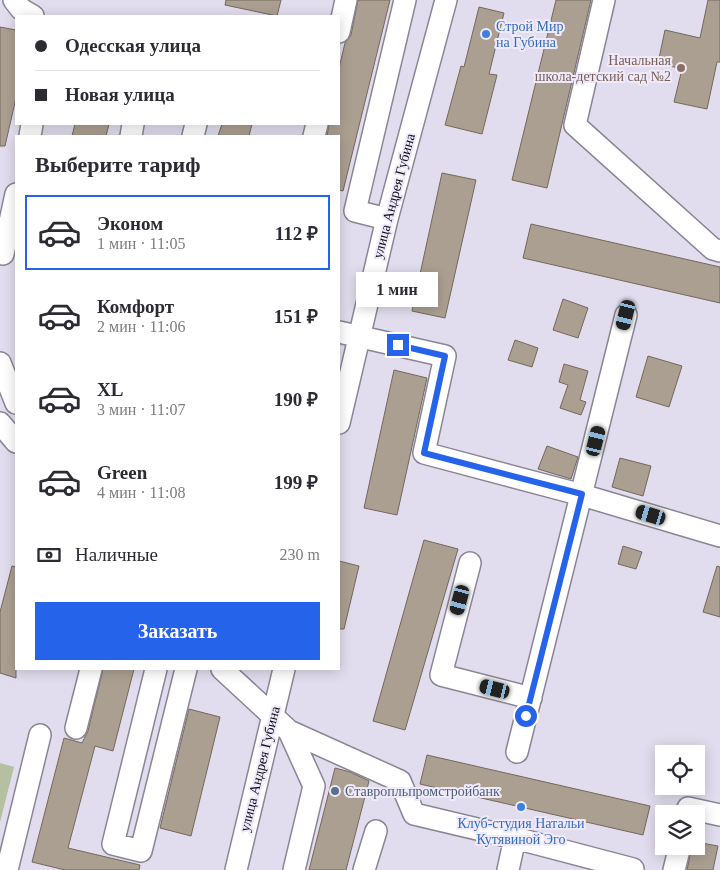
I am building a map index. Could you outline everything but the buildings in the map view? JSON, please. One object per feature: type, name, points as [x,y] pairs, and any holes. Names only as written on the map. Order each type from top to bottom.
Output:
[{"type":"street","points":[[14,0],[20,9],[31,15]]},
{"type":"street","points":[[340,27],[346,0]]},
{"type":"street","points":[[387,219],[355,210],[405,0]]},
{"type":"street","name":"улица Андрея Губина","points":[[340,413],[348,334],[387,219],[446,0]]},
{"type":"street","points":[[604,0],[574,125],[713,249],[720,251]]},
{"type":"street","points":[[3,254],[15,199]]},
{"type":"street","points":[[517,752],[626,315]]},
{"type":"street","points":[[348,334],[445,356],[424,453],[582,494],[720,536]]},
{"type":"street","points":[[0,363],[15,400]]},
{"type":"street","points":[[0,423],[15,441]]},
{"type":"street","points":[[470,563],[441,675],[530,698]]},
{"type":"street","points":[[76,728],[91,670]]},
{"type":"street","points":[[156,670],[113,844],[141,852],[186,670]]},
{"type":"street","points":[[223,670],[288,731],[314,786],[294,870]]},
{"type":"street","name":"улица Андрея Губина","points":[[236,870],[284,670]]},
{"type":"street","points":[[288,731],[400,782],[414,814],[634,869]]},
{"type":"street","points":[[7,870],[40,736]]},
{"type":"street","points":[[705,812],[720,815]]},
{"type":"street","points":[[364,870],[376,831]]},
{"type":"street","points":[[508,870],[515,838]]},
{"type":"street","points":[[674,870],[678,855]]},
{"type":"green space","points":[[0,763],[14,767],[0,822]]},
{"type":"place","name":"Строй Мир на Губина","points":[[486,34]]},
{"type":"place","name":"Начальная школа-детский сад №2","points":[[681,68]]},
{"type":"place","name":"Ставропльпромстройбанк","points":[[335,791]]},
{"type":"place","name":"Клуб-студия Натальи Кутявиной Эго","points":[[521,807]]},
{"type":"route","points":[[398,345],[445,356],[424,453],[582,494],[526,716]]}]
